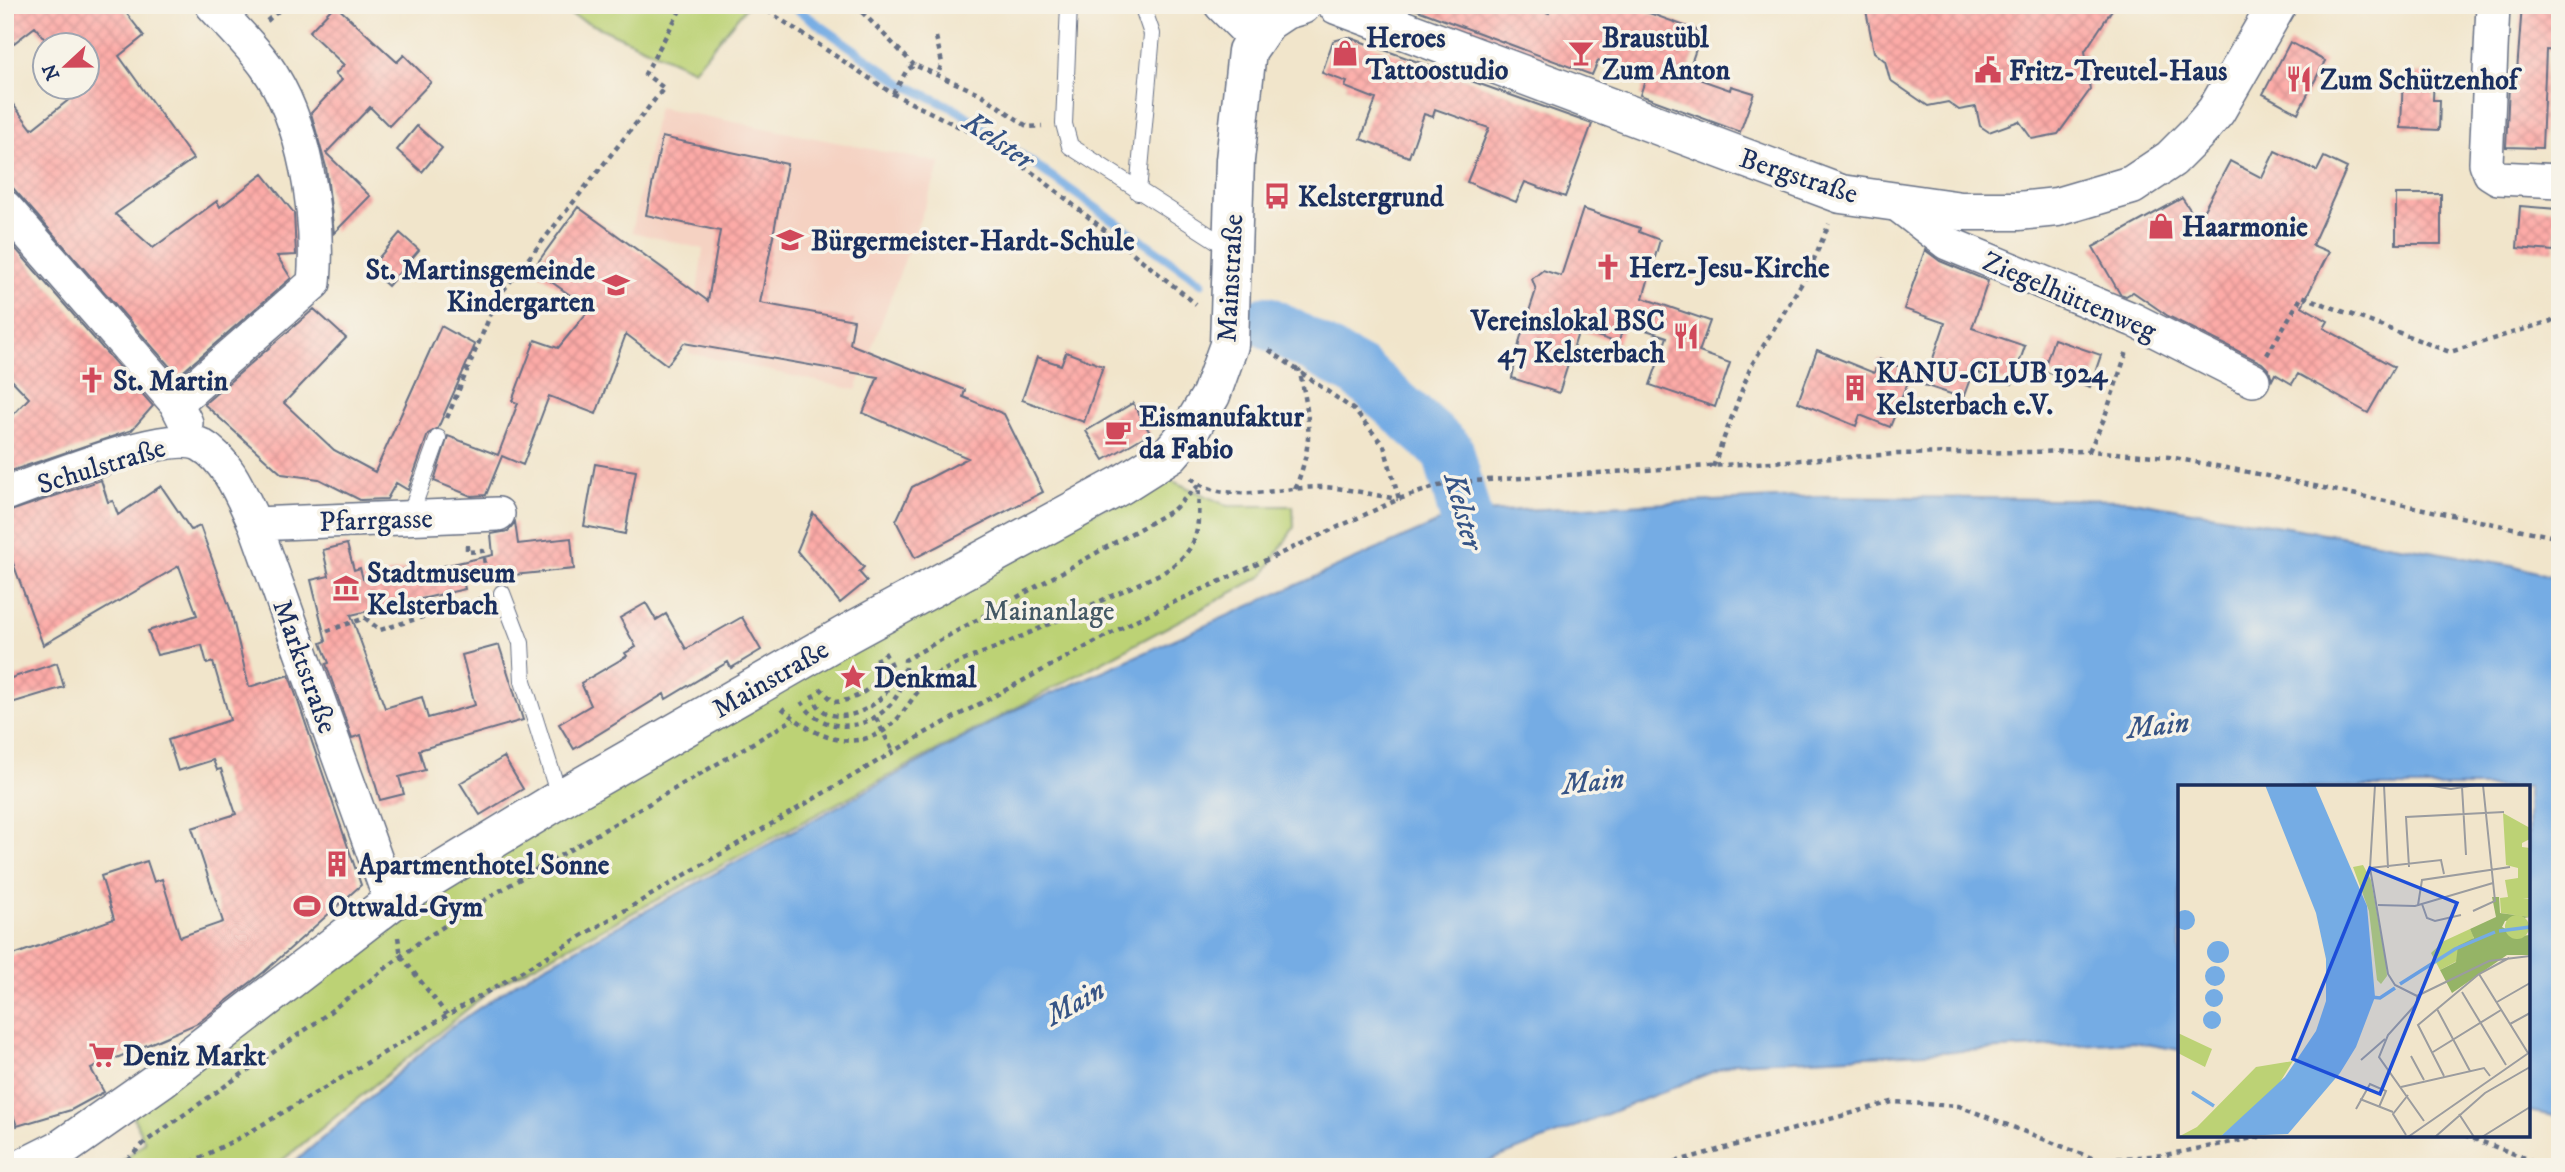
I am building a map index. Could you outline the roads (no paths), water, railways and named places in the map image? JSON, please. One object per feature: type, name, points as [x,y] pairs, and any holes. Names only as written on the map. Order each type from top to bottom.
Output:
[{"type":"street","points":[[176,403],[314,282],[316,261],[308,181],[290,112],[265,64],[212,5]]},
{"type":"street","points":[[1221,5],[1255,39],[1267,22],[1285,10],[1302,5]]},
{"type":"street","name":"Bergstraße","points":[[1337,5],[1841,194],[1961,211],[2018,211],[2085,201],[2132,185],[2171,159],[2216,111],[2277,5]]},
{"type":"street","points":[[2493,5],[2486,163],[2490,173],[2498,178],[2560,181]]},
{"type":"street","name":"Mainstraße","points":[[25,1167],[61,1149],[161,1079],[391,902],[560,799],[847,634],[1121,485],[1170,454],[1189,432],[1212,395],[1229,345],[1235,160],[1244,66],[1247,51],[1255,39]]},
{"type":"street","name":"Ziegelhüttenweg","points":[[1894,202],[1947,243],[2134,320],[2253,380]]},
{"type":"street","name":"Marktstraße","points":[[5,206],[176,403],[198,443],[209,450],[233,481],[255,524],[391,902]]},
{"type":"street","name":"Schulstraße","points":[[5,494],[149,446],[184,441],[198,443]]},
{"type":"street","name":"Pfarrgasse","points":[[255,524],[482,515]]},
{"type":"lane","points":[[1069,5],[1064,124],[1070,146],[1232,250]]},
{"type":"lane","points":[[1138,192],[1152,34],[1142,5]]},
{"type":"lane","points":[[409,518],[438,438]]},
{"type":"lane","points":[[502,593],[521,643],[523,681],[560,799]]},
{"type":"water","name":"Main","points":[[1821,496],[2127,500],[2512,565],[2560,579],[2560,1117],[2530,1111],[2530,785],[2178,785],[2178,1050],[2134,1042],[1735,1063],[1475,1167],[289,1167],[451,1027],[528,975],[1017,709],[1459,513]]},
{"type":"waterway","name":"Kelster","points":[[791,5],[903,84],[959,111],[1202,283]]},
{"type":"waterway","name":"Kelster","points":[[1267,322],[1360,373],[1448,451],[1483,583]]},
{"type":"place","name":"Heroes Tattoostudio","points":[[1345,53]]},
{"type":"place","name":"Braustübl Zum Anton","points":[[1581,53]]},
{"type":"place","name":"Fritz-Treutel-Haus","points":[[1988,70]]},
{"type":"place","name":"Zum Schützenhof","points":[[2299,79]]},
{"type":"place","name":"Kelstergrund","points":[[1277,196]]},
{"type":"place","name":"Haarmonie","points":[[2161,226]]},
{"type":"place","name":"Bürgermeister-Hardt-Schule","points":[[790,240]]},
{"type":"place","name":"Herz-Jesu-Kirche","points":[[1608,267]]},
{"type":"place","name":"St. Martinsgemeinde Kindergarten","points":[[616,285]]},
{"type":"place","name":"Vereinslokal BSC 47 Kelsterbach","points":[[1686,336]]},
{"type":"place","name":"St. Martin","points":[[92,380]]},
{"type":"place","name":"KANU-CLUB 1924 Kelsterbach e.V.","points":[[1855,388]]},
{"type":"place","name":"Eismanufaktur da Fabio","points":[[1118,432]]},
{"type":"place","name":"Stadtmuseum Kelsterbach","points":[[346,588]]},
{"type":"place","name":"Denkmal","points":[[853,677]]},
{"type":"place","name":"Apartmenthotel Sonne","points":[[337,864]]},
{"type":"place","name":"Ottwald-Gym","points":[[307,906]]},
{"type":"place","name":"Deniz Markt","points":[[102,1055]]},
{"type":"park label","name":"Mainanlage","points":[[1049,610]]}]
